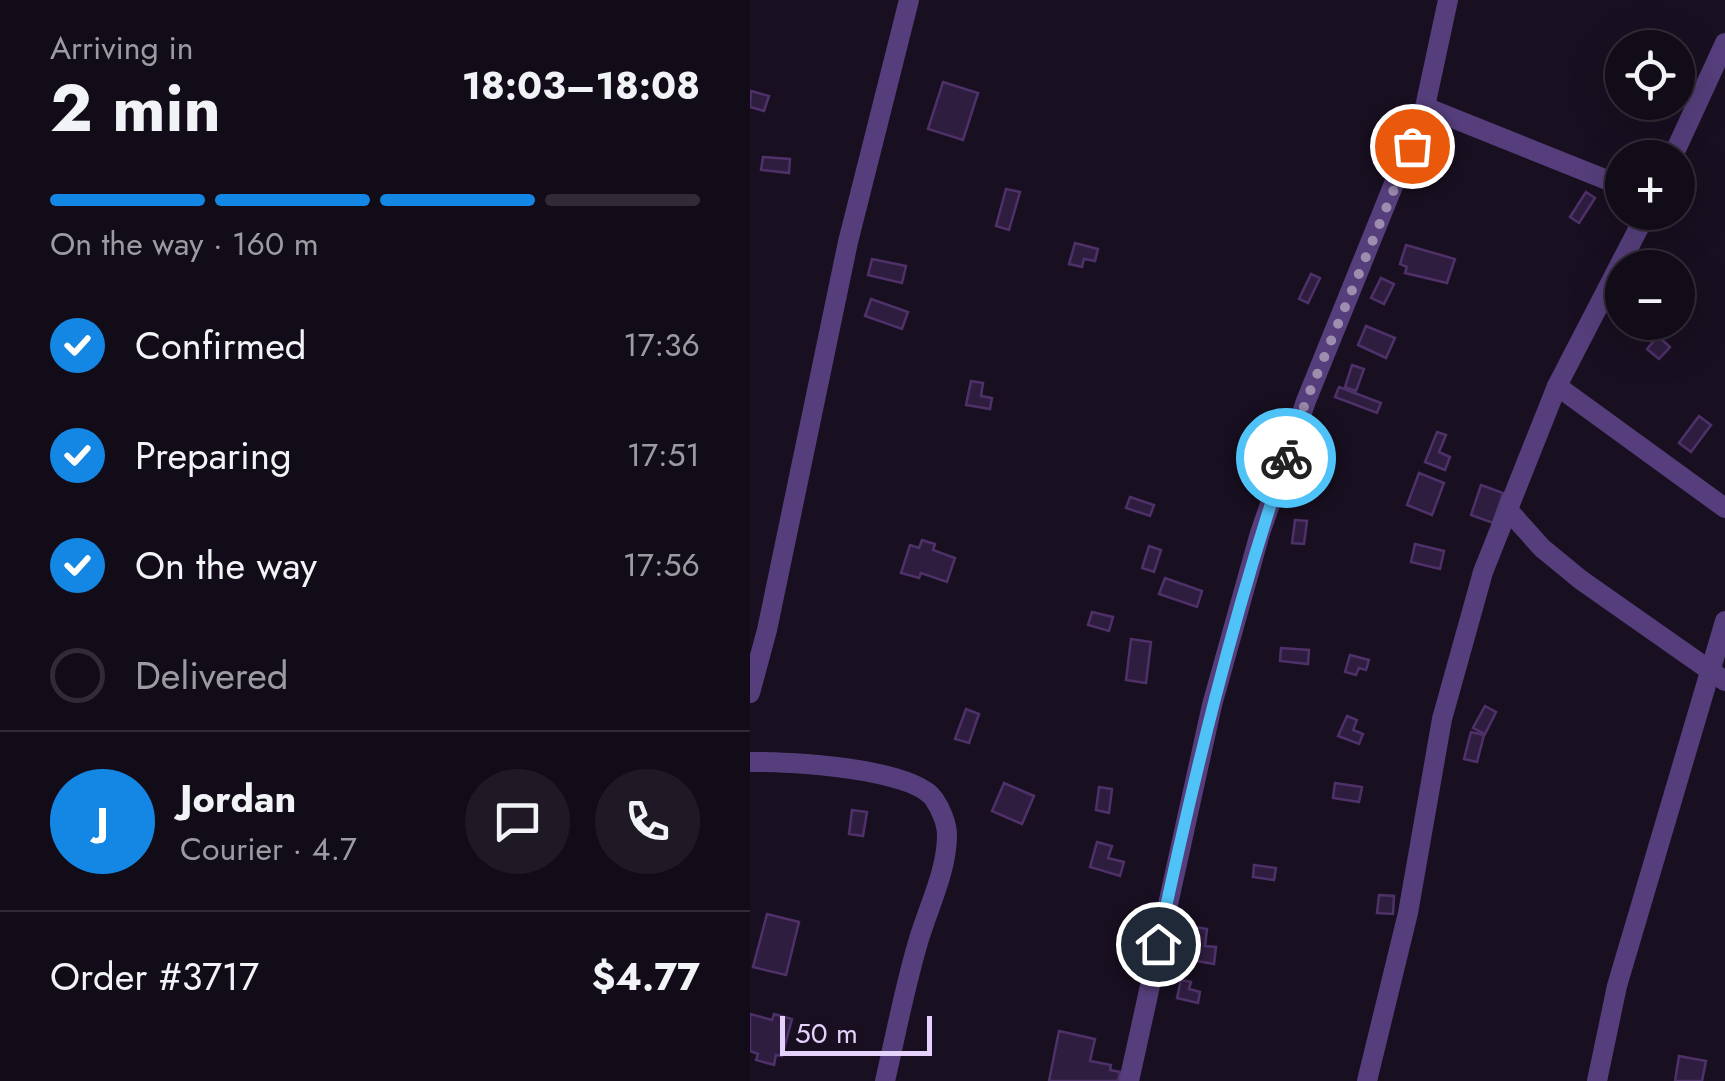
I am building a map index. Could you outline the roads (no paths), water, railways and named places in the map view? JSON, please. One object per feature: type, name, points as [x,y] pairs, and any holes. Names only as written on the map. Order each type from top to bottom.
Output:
[{"type":"street","points":[[750,694],[767,630],[848,242],[908,0]]},
{"type":"street","points":[[1128,1081],[1212,704],[1260,533],[1306,401],[1426,107],[1448,0]]},
{"type":"street","points":[[1680,140],[1725,43]]},
{"type":"street","points":[[1426,107],[1605,179]]},
{"type":"street","points":[[1367,1081],[1408,912],[1442,718],[1483,572],[1557,386],[1637,230]]},
{"type":"street","points":[[1557,386],[1725,508]]},
{"type":"street","points":[[1508,510],[1542,548],[1581,580],[1718,676]]},
{"type":"street","points":[[1597,1081],[1618,986],[1718,676],[1725,621]]},
{"type":"street","points":[[750,762],[792,760],[870,772],[924,789],[941,813],[947,833],[943,863],[918,943],[885,1081]]}]
